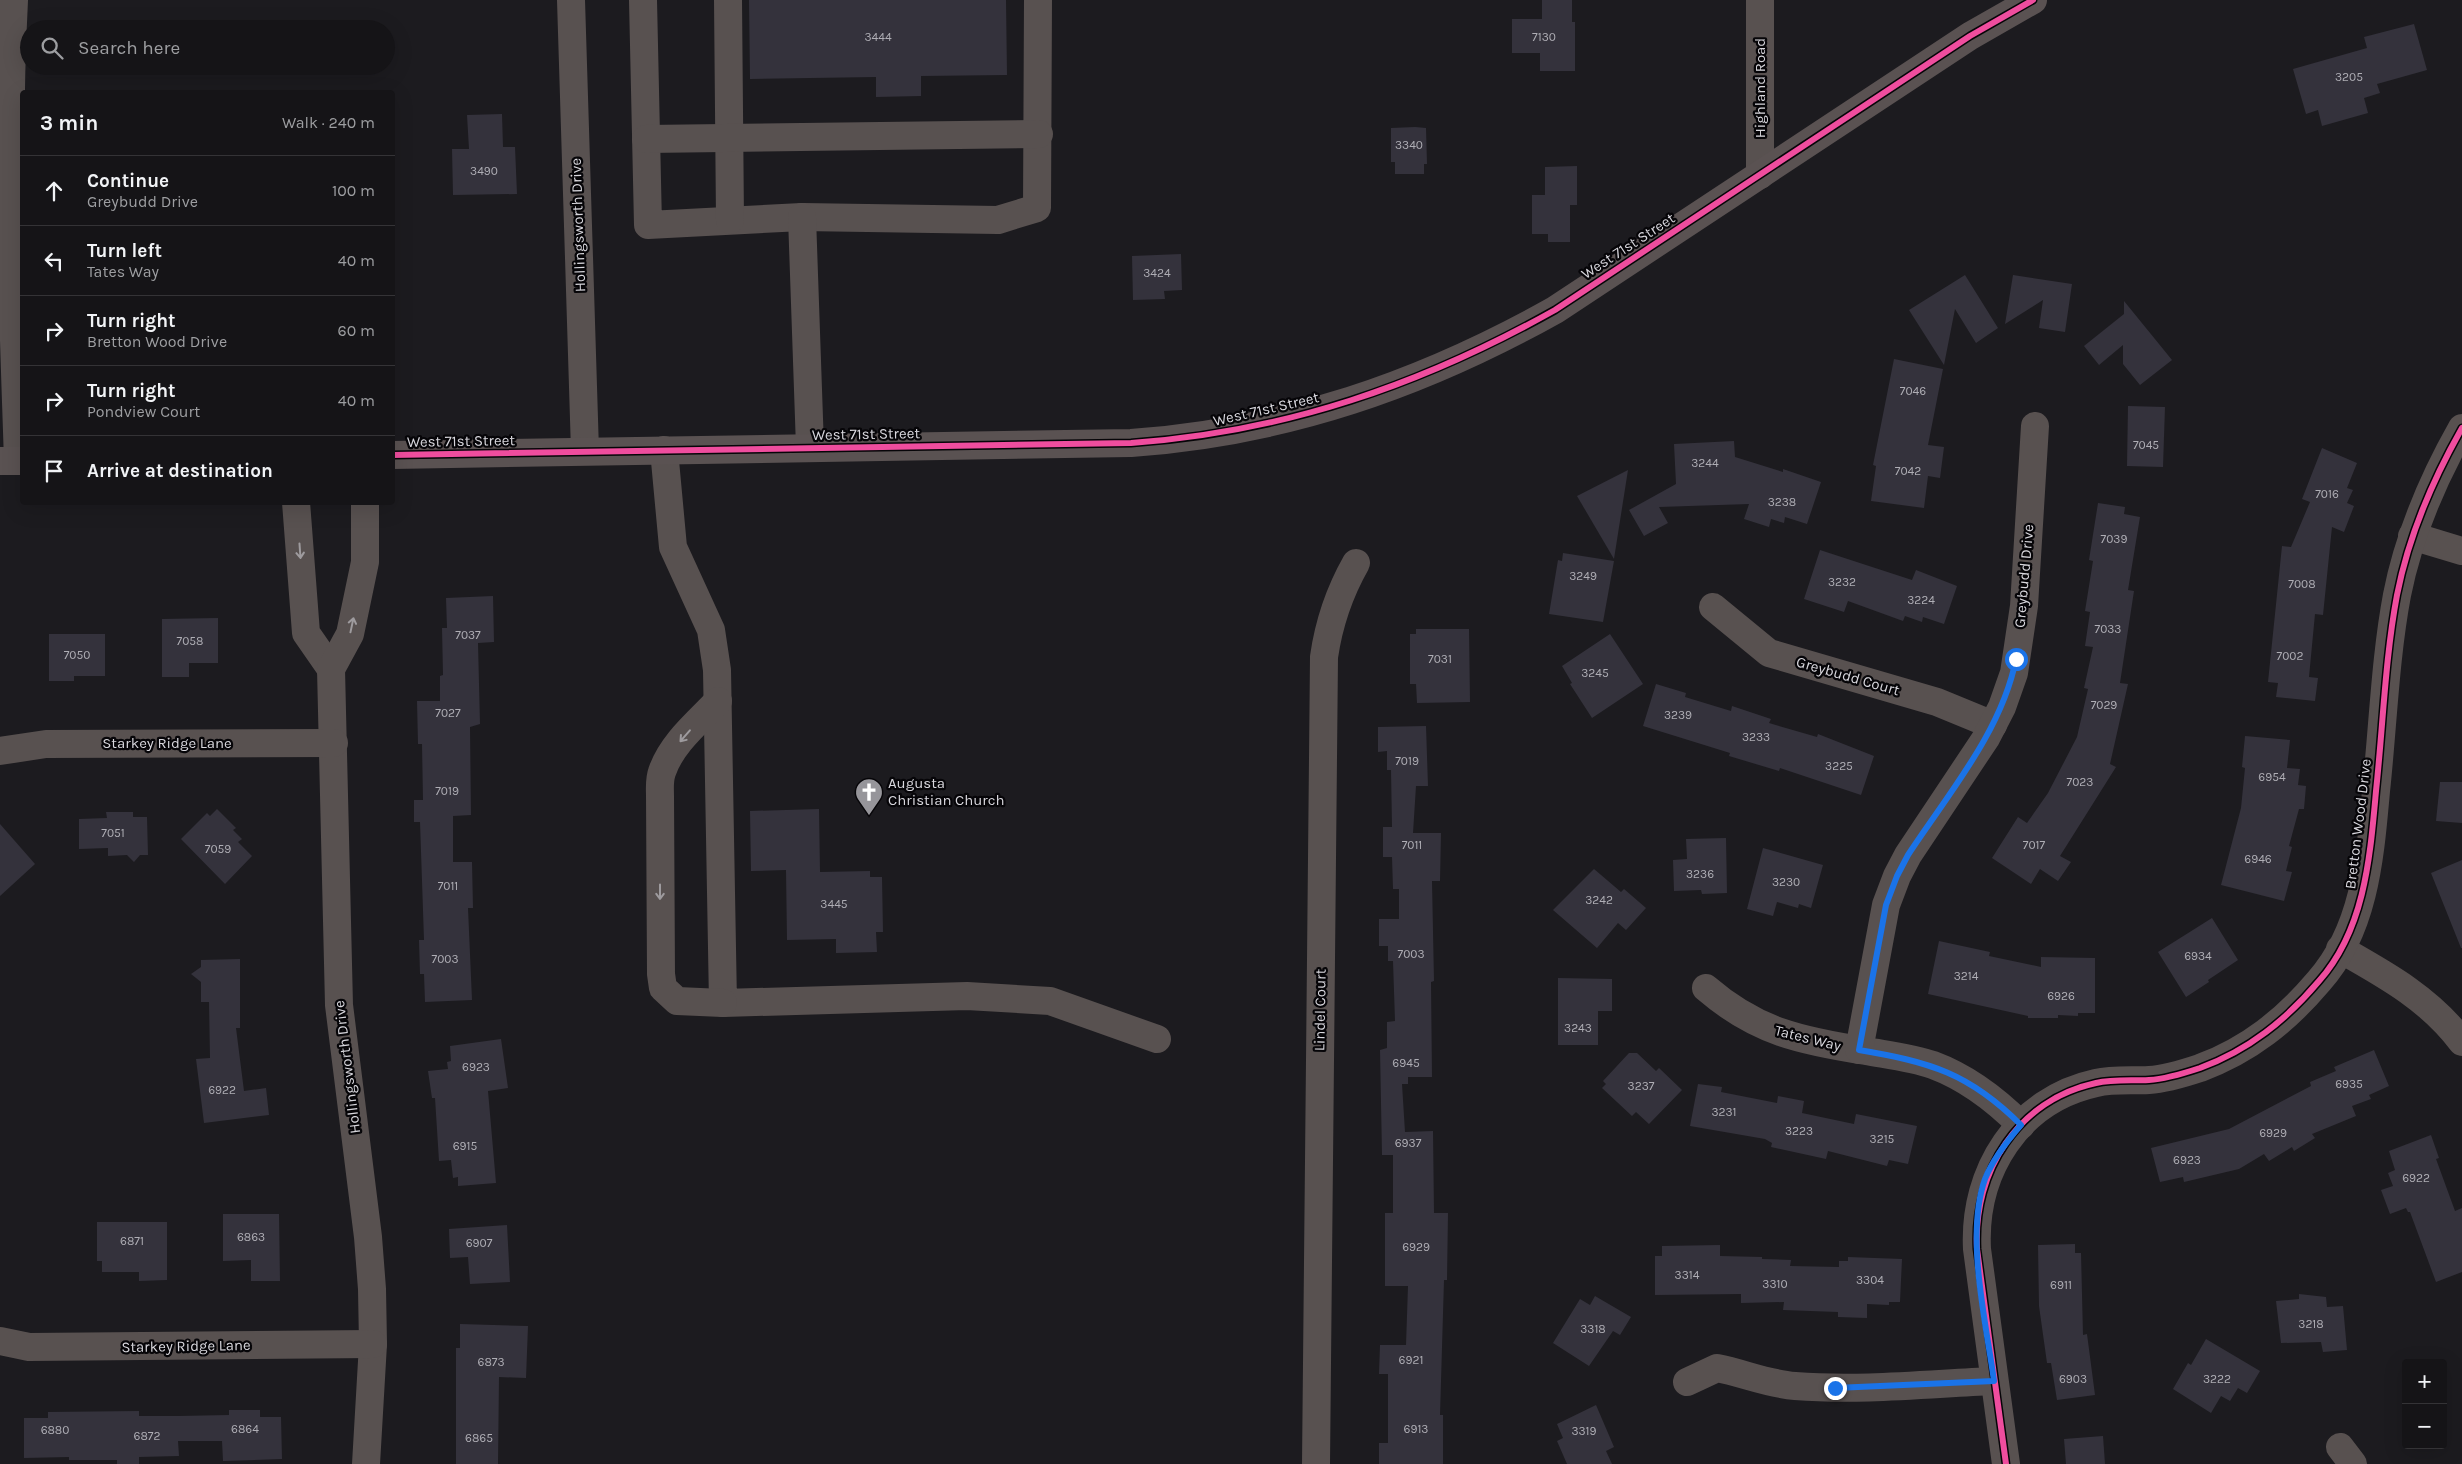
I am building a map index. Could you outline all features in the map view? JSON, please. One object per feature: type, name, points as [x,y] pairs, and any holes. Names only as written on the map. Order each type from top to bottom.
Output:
[{"type":"main road","name":"West 71st Street","points":[[395,456],[585,451],[1093,445],[1157,441],[1233,431],[1333,407],[1418,378],[1500,341],[1555,310],[1970,36],[2033,0]]},
{"type":"street","points":[[14,0],[10,139],[14,461]]},
{"type":"street","name":"Hollingsworth Drive","points":[[571,0],[585,451]]},
{"type":"street","points":[[643,0],[648,225],[802,217],[998,220],[1038,208],[1038,0]]},
{"type":"street","points":[[728,0],[730,220]]},
{"type":"street","name":"Highland Road","points":[[1760,0],[1760,175]]},
{"type":"street","points":[[646,139],[1038,134]]},
{"type":"street","points":[[802,217],[810,448]]},
{"type":"street","name":"Greybudd Drive","points":[[1859,1050],[1886,905],[1897,876],[1908,855],[1993,725],[2008,692],[2016,659],[2025,587],[2035,426]]},
{"type":"street","name":"Bretton Wood Drive","points":[[2006,1464],[1977,1249],[1977,1217],[1985,1179],[2012,1134],[2031,1115],[2050,1102],[2078,1088],[2100,1082],[2152,1080],[2200,1068],[2242,1049],[2268,1033],[2302,1002],[2322,979],[2340,949],[2360,903],[2368,870],[2393,620],[2400,578],[2412,536],[2435,476],[2462,428]]},
{"type":"street","points":[[664,450],[673,547],[710,630],[717,670],[723,1003]]},
{"type":"street","points":[[296,505],[306,633],[332,670]]},
{"type":"street","name":"Hollingsworth Drive","points":[[364,505],[365,562],[350,634],[332,670],[339,1005],[368,1236],[373,1344],[366,1464]]},
{"type":"street","points":[[2412,536],[2462,551]]},
{"type":"street","name":"Lindel Court","points":[[1316,1464],[1324,657],[1337,600],[1356,563]]},
{"type":"street","name":"Greybudd Court","points":[[1713,608],[1768,653],[1937,702],[1993,725]]},
{"type":"street","points":[[718,701],[672,751],[661,774],[661,974],[664,988],[677,1002],[723,1003],[967,996],[1050,1000],[1157,1039]]},
{"type":"street","name":"Starkey Ridge Lane","points":[[0,751],[46,744],[334,743]]},
{"type":"street","points":[[2340,949],[2404,986],[2435,1011],[2462,1042]]},
{"type":"street","name":"Tates Way","points":[[1706,988],[1754,1022],[1771,1030],[1801,1039],[1934,1065],[1983,1091],[1998,1102],[2021,1125]]},
{"type":"street","name":"Starkey Ridge Lane","points":[[0,1341],[29,1347],[373,1344]]},
{"type":"street","points":[[1687,1382],[1717,1368],[1755,1379],[1794,1386],[1835,1388],[1994,1381]]},
{"type":"building","points":[[749,0],[1006,0],[1007,75],[921,76],[921,96],[876,97],[876,77],[750,79]]},
{"type":"building","points":[[1542,0],[1572,0],[1572,22],[1575,22],[1575,71],[1540,71],[1540,53],[1512,53],[1512,19],[1542,19]]},
{"type":"building","points":[[2414,24],[2427,70],[2377,84],[2380,93],[2364,98],[2368,113],[2322,126],[2318,110],[2306,114],[2293,69],[2367,48],[2364,37]]},
{"type":"building","points":[[502,114],[503,147],[515,147],[517,194],[453,195],[452,149],[469,149],[467,115]]},
{"type":"building","points":[[1391,128],[1426,128],[1427,164],[1424,164],[1424,174],[1395,174],[1395,162],[1391,162]]},
{"type":"building","points":[[1577,166],[1577,205],[1570,205],[1570,242],[1548,242],[1548,234],[1532,234],[1532,195],[1545,195],[1545,167]]},
{"type":"building","points":[[1181,254],[1182,290],[1164,291],[1165,299],[1133,300],[1132,256]]},
{"type":"building","points":[[1965,275],[1998,328],[1976,343],[1955,309],[1944,365],[1909,310]]},
{"type":"building","points":[[2013,275],[2072,284],[2065,332],[2039,328],[2043,300],[2005,324]]},
{"type":"building","points":[[2124,301],[2172,360],[2140,385],[2123,364],[2123,345],[2099,365],[2084,346],[2124,314]]},
{"type":"building","points":[[1894,359],[1943,369],[1928,445],[1944,447],[1940,478],[1928,476],[1924,508],[1871,501],[1876,466],[1873,465]]},
{"type":"building","points":[[2128,406],[2165,407],[2163,467],[2127,466]]},
{"type":"building","points":[[1734,441],[1735,457],[1783,472],[1783,469],[1821,482],[1807,524],[1785,517],[1784,523],[1771,519],[1769,527],[1744,519],[1749,504],[1659,507],[1668,523],[1644,536],[1629,510],[1676,484],[1674,444]]},
{"type":"building","points":[[2322,448],[2357,463],[2347,488],[2353,490],[2347,503],[2354,506],[2344,532],[2332,527],[2323,615],[2315,614],[2309,677],[2318,678],[2315,701],[2276,697],[2278,683],[2268,682],[2282,546],[2291,547],[2310,502],[2302,499]]},
{"type":"building","points":[[1628,470],[1614,559],[1577,496]]},
{"type":"building","points":[[2098,503],[2125,507],[2124,514],[2140,517],[2128,590],[2134,591],[2120,683],[2128,684],[2110,764],[2116,767],[2060,856],[2071,862],[2058,881],[2040,869],[2031,884],[1992,858],[2018,817],[2027,823],[2048,793],[2077,737],[2088,689],[2084,688],[2093,647],[2085,646],[2090,612],[2085,611],[2093,561],[2089,560]]},
{"type":"building","points":[[1820,550],[1912,580],[1916,570],[1957,586],[1944,624],[1923,617],[1922,622],[1905,616],[1903,621],[1848,601],[1844,612],[1804,599]]},
{"type":"building","points":[[1563,553],[1614,561],[1603,622],[1549,614],[1558,560],[1562,561]]},
{"type":"building","points":[[493,596],[494,642],[478,643],[480,724],[470,727],[471,815],[453,816],[453,862],[472,862],[473,908],[468,908],[472,1000],[425,1002],[424,974],[420,974],[419,940],[424,940],[420,822],[414,822],[414,800],[423,800],[422,744],[418,744],[417,701],[440,701],[440,676],[443,675],[442,628],[447,628],[446,598]]},
{"type":"building","points":[[218,618],[218,663],[189,663],[189,677],[162,677],[162,619]]},
{"type":"building","points":[[1416,629],[1469,629],[1470,702],[1417,703],[1416,684],[1410,684],[1410,634],[1416,634]]},
{"type":"building","points":[[49,634],[105,634],[105,676],[74,676],[74,681],[49,681]]},
{"type":"building","points":[[1610,634],[1643,684],[1592,718],[1570,684],[1572,683],[1562,666]]},
{"type":"building","points":[[1656,684],[1686,693],[1685,697],[1731,711],[1732,706],[1771,719],[1769,723],[1817,737],[1818,734],[1874,756],[1861,795],[1780,768],[1779,771],[1729,756],[1730,753],[1643,726]]},
{"type":"building","points":[[1426,726],[1428,786],[1416,786],[1413,833],[1441,833],[1440,881],[1432,881],[1434,981],[1431,982],[1432,1077],[1408,1077],[1408,1084],[1402,1084],[1405,1132],[1433,1131],[1434,1213],[1448,1213],[1447,1280],[1444,1280],[1440,1415],[1443,1415],[1443,1464],[1379,1464],[1379,1443],[1388,1443],[1388,1374],[1379,1374],[1380,1345],[1406,1345],[1408,1286],[1385,1286],[1385,1213],[1393,1213],[1393,1155],[1382,1155],[1380,1050],[1387,1048],[1387,1022],[1395,1021],[1393,961],[1388,961],[1388,946],[1379,946],[1379,919],[1399,919],[1399,889],[1393,889],[1392,857],[1383,857],[1383,827],[1392,827],[1391,770],[1387,770],[1387,751],[1378,752],[1378,727]]},
{"type":"building","points":[[2245,736],[2290,740],[2287,768],[2300,769],[2298,785],[2306,786],[2304,809],[2299,809],[2289,846],[2292,847],[2286,871],[2292,872],[2284,901],[2221,885],[2241,808],[2245,768],[2242,767]]},
{"type":"building","points":[[2440,782],[2462,782],[2462,823],[2436,821]]},
{"type":"building","points":[[217,809],[236,828],[233,830],[242,839],[238,842],[252,856],[225,884],[181,839],[207,813],[210,816]]},
{"type":"building","points":[[819,809],[820,872],[870,871],[870,877],[882,877],[883,932],[876,932],[877,952],[836,953],[836,939],[787,940],[786,870],[751,871],[750,811]]},
{"type":"building","points":[[106,812],[133,812],[133,817],[147,817],[148,855],[140,855],[134,862],[127,855],[108,856],[108,848],[79,849],[79,819],[107,818]]},
{"type":"building","points":[[0,824],[35,864],[0,896]]},
{"type":"building","points":[[1726,838],[1727,893],[1702,894],[1701,890],[1674,891],[1673,860],[1687,859],[1686,839]]},
{"type":"building","points":[[1763,848],[1823,865],[1811,908],[1799,904],[1798,908],[1777,902],[1773,916],[1747,909]]},
{"type":"building","points":[[2462,860],[2462,948],[2461,948],[2431,873]]},
{"type":"building","points":[[1594,869],[1621,892],[1624,889],[1646,908],[1626,930],[1618,923],[1597,948],[1553,910]]},
{"type":"building","points":[[2212,918],[2238,960],[2186,997],[2158,952]]},
{"type":"building","points":[[1939,941],[1990,952],[1989,956],[2041,967],[2041,957],[2095,958],[2095,1013],[2078,1013],[2078,1016],[2058,1015],[2058,1018],[2028,1018],[2028,1016],[1928,994]]},
{"type":"building","points":[[240,959],[240,1028],[236,1028],[244,1091],[266,1088],[269,1115],[204,1123],[196,1059],[210,1058],[209,1002],[201,1002],[201,982],[191,974],[201,967],[201,960]]},
{"type":"building","points":[[1558,978],[1612,979],[1612,1011],[1598,1011],[1598,1045],[1558,1045]]},
{"type":"building","points":[[501,1039],[508,1088],[488,1091],[496,1183],[458,1186],[458,1177],[453,1178],[451,1160],[439,1161],[435,1098],[432,1098],[428,1071],[448,1069],[447,1062],[451,1061],[450,1046]]},
{"type":"building","points":[[2374,1050],[2389,1086],[2369,1095],[2371,1099],[2352,1106],[2356,1116],[2312,1134],[2315,1138],[2294,1151],[2292,1147],[2269,1161],[2264,1154],[2239,1169],[2184,1182],[2183,1177],[2160,1182],[2151,1148],[2229,1129],[2311,1086],[2310,1082],[2336,1071],[2334,1067]]},
{"type":"building","points":[[1629,1053],[1637,1053],[1656,1071],[1659,1068],[1682,1090],[1649,1124],[1636,1112],[1632,1116],[1602,1088],[1606,1084],[1603,1081]]},
{"type":"building","points":[[1698,1084],[1722,1087],[1721,1092],[1777,1103],[1778,1096],[1804,1101],[1802,1113],[1854,1124],[1856,1114],[1917,1126],[1908,1164],[1889,1160],[1887,1166],[1828,1151],[1826,1159],[1771,1147],[1772,1143],[1765,1139],[1690,1126]]},
{"type":"building","points":[[2431,1135],[2439,1158],[2436,1159],[2455,1211],[2462,1208],[2462,1272],[2436,1282],[2410,1212],[2406,1208],[2390,1214],[2381,1190],[2393,1186],[2388,1173],[2395,1170],[2389,1151]]},
{"type":"building","points":[[223,1214],[279,1214],[280,1281],[251,1281],[251,1260],[223,1261]]},
{"type":"building","points":[[97,1222],[167,1222],[167,1280],[139,1281],[139,1272],[102,1272],[102,1261],[97,1261]]},
{"type":"building","points":[[507,1225],[510,1282],[470,1284],[468,1257],[450,1258],[449,1229]]},
{"type":"building","points":[[2075,1244],[2075,1253],[2081,1253],[2083,1335],[2087,1334],[2095,1395],[2057,1400],[2051,1363],[2047,1363],[2039,1306],[2038,1245]]},
{"type":"building","points":[[1720,1245],[1720,1256],[1791,1260],[1790,1266],[1839,1267],[1839,1261],[1848,1261],[1848,1257],[1902,1259],[1900,1302],[1889,1302],[1889,1305],[1867,1304],[1867,1318],[1838,1317],[1838,1312],[1783,1310],[1784,1302],[1741,1303],[1741,1294],[1655,1295],[1655,1256],[1662,1256],[1662,1246]]},
{"type":"building","points":[[2299,1294],[2326,1297],[2327,1307],[2343,1306],[2347,1350],[2323,1352],[2321,1342],[2281,1343],[2276,1301],[2299,1299]]},
{"type":"building","points":[[1595,1296],[1631,1317],[1620,1335],[1613,1331],[1589,1366],[1553,1343],[1580,1299],[1590,1305]]},
{"type":"building","points":[[460,1324],[528,1326],[526,1378],[499,1377],[498,1464],[456,1464],[456,1348],[460,1348]]},
{"type":"building","points":[[2206,1339],[2260,1371],[2247,1393],[2238,1388],[2230,1401],[2221,1396],[2211,1413],[2173,1389],[2188,1363],[2191,1365]]},
{"type":"building","points":[[1596,1405],[1614,1447],[1606,1451],[1612,1464],[1567,1464],[1557,1441],[1563,1438],[1557,1424]]},
{"type":"building","points":[[229,1410],[260,1410],[260,1417],[281,1417],[282,1459],[223,1461],[222,1441],[178,1441],[179,1456],[139,1457],[139,1464],[117,1464],[117,1460],[69,1460],[69,1457],[24,1458],[24,1418],[48,1418],[48,1412],[139,1411],[139,1416],[178,1416],[229,1415]]},
{"type":"building","points":[[2103,1436],[2105,1464],[2066,1464],[2064,1439]]},
{"type":"cycle path","points":[[395,455],[1131,443],[1188,437],[1298,416],[1350,401],[1454,361],[1505,337],[1555,310],[1970,36],[2033,0]]},
{"type":"cycle path","points":[[2006,1464],[1977,1249],[1978,1220],[1983,1193],[1992,1167],[2006,1143],[2023,1122],[2044,1105],[2068,1092],[2102,1082],[2149,1080],[2175,1076],[2218,1061],[2250,1043],[2293,1009],[2319,981],[2334,961],[2356,915],[2367,866],[2374,816],[2390,643],[2402,572],[2415,529],[2431,488],[2462,428]]},
{"type":"place","name":"Augusta Christian Church","points":[[869,816]]},
{"type":"route","points":[[1835,1388],[1994,1381],[1977,1249],[1976,1225],[1985,1179],[1997,1156],[2012,1134],[2021,1125],[1998,1102],[1983,1091],[1934,1065],[1898,1056],[1859,1050],[1886,905],[1891,890],[1908,855],[1986,738],[2000,713],[2014,673],[2016,659]]}]
